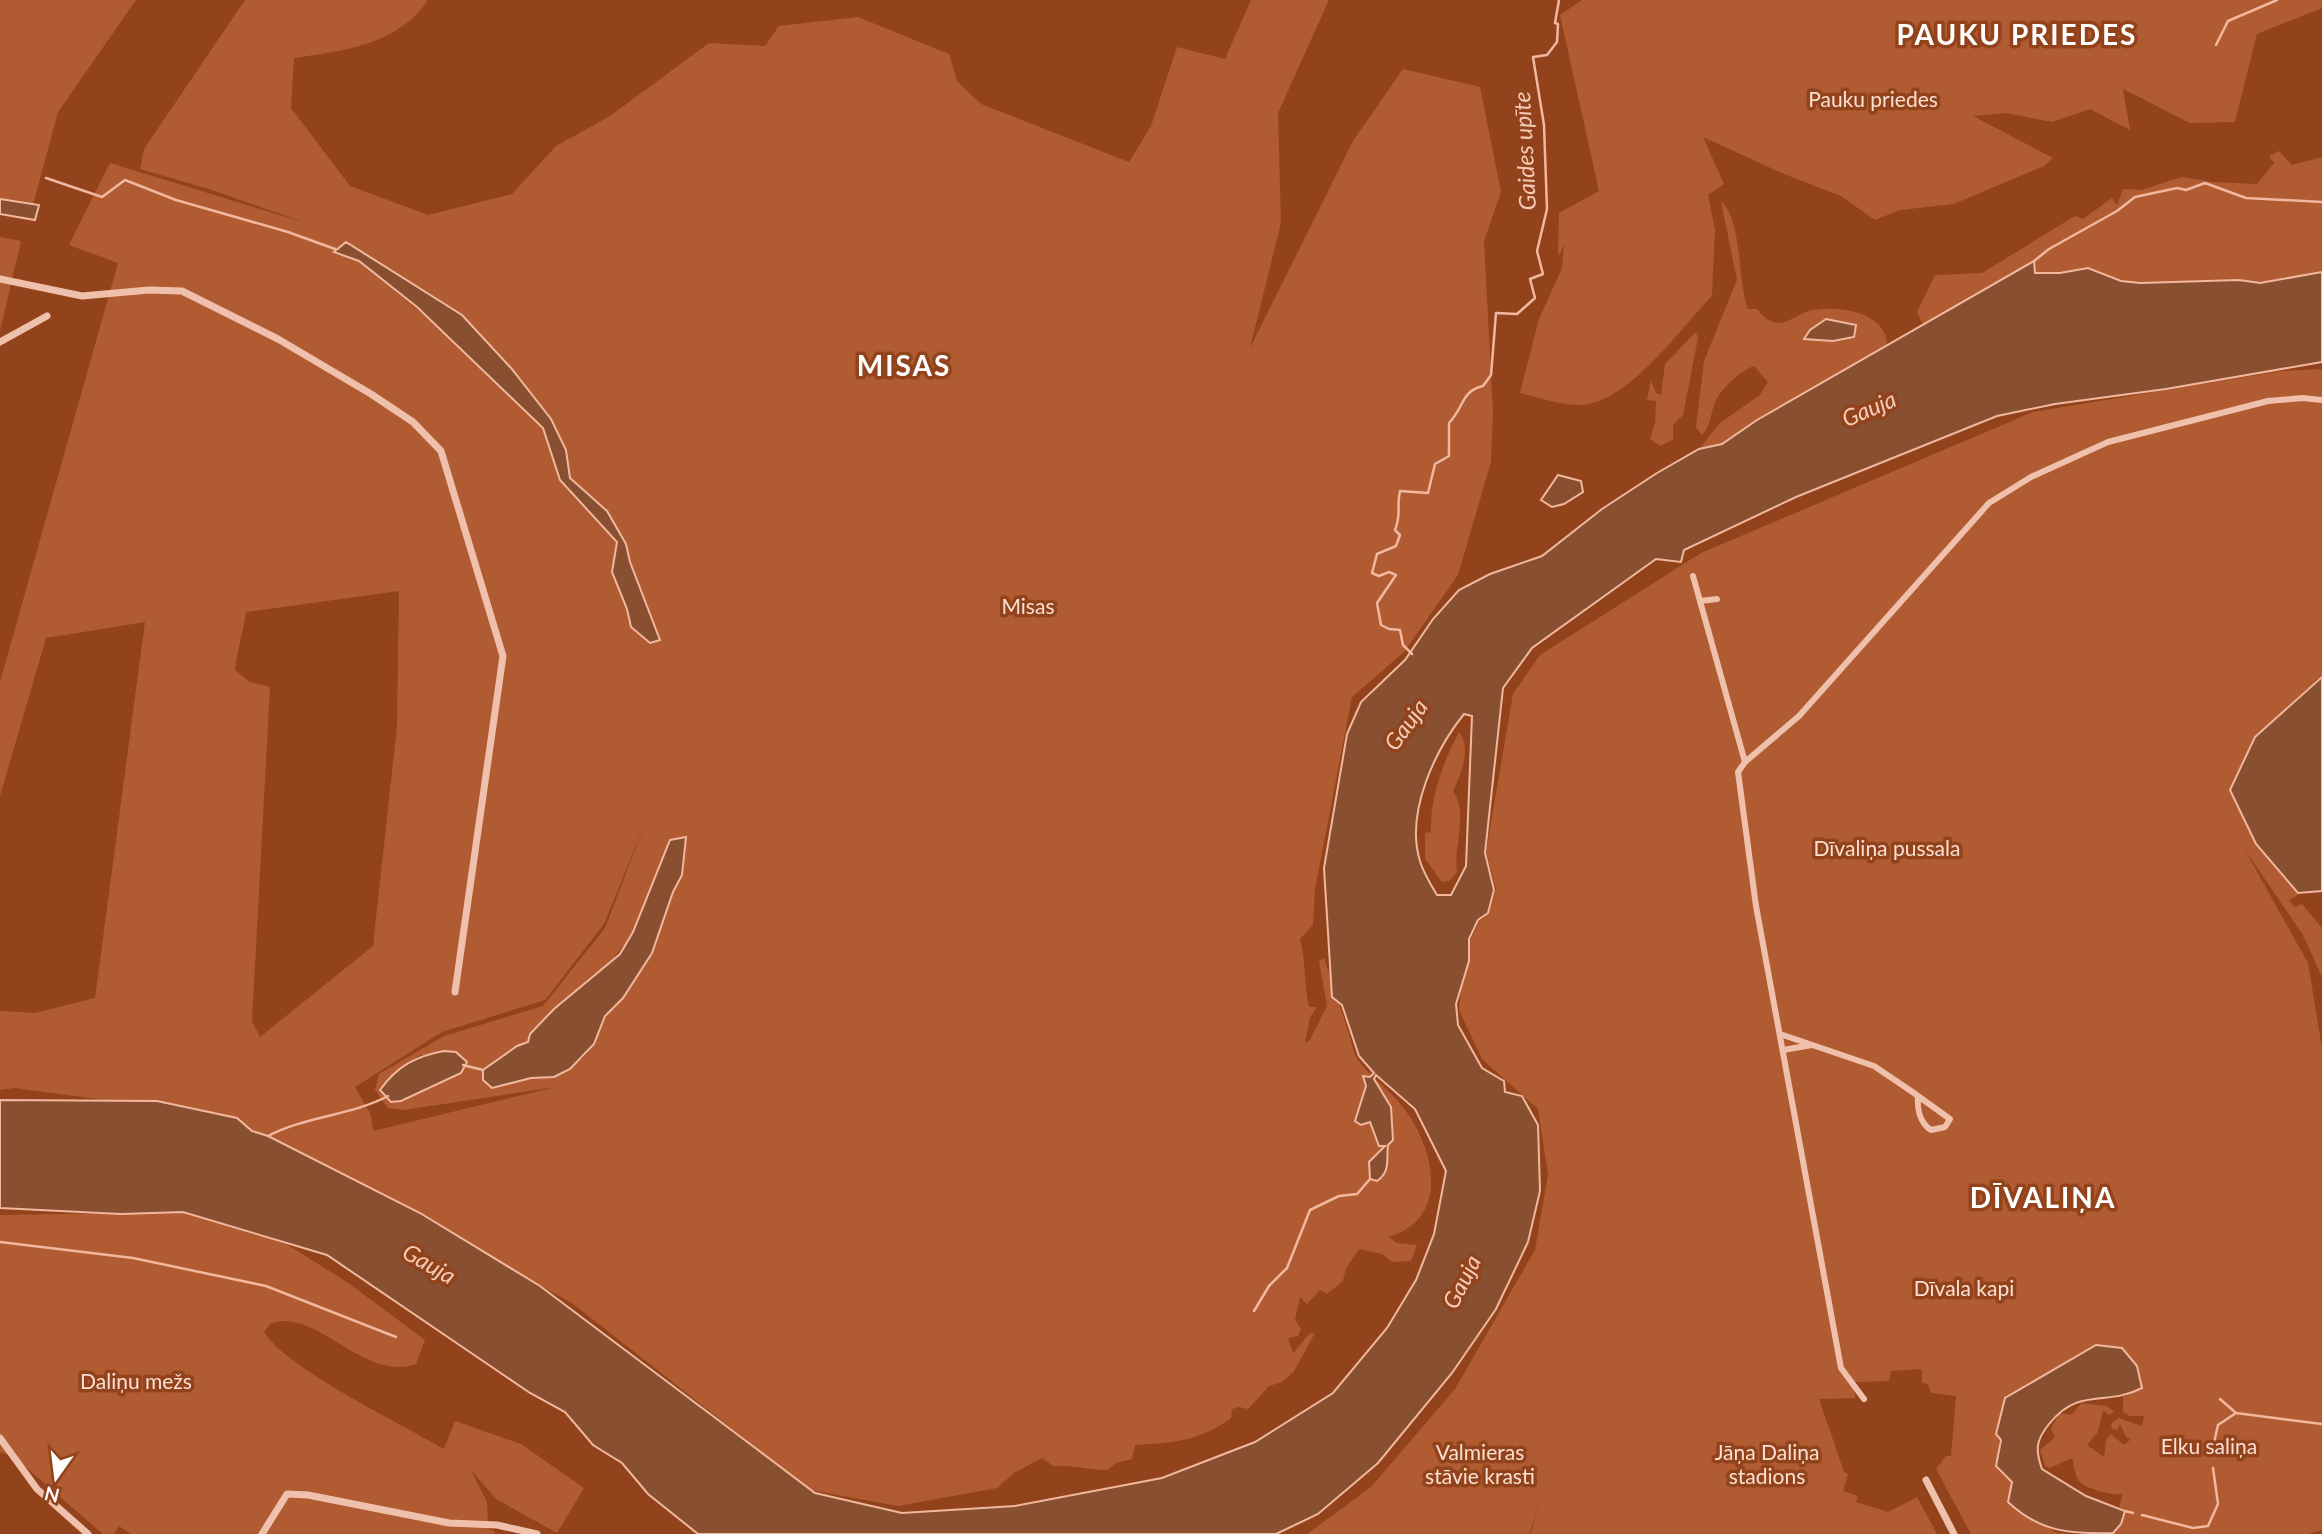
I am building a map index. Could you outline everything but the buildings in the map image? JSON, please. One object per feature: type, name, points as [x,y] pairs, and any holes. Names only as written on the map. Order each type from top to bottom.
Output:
[{"type":"street","points":[[0,279],[82,296],[182,291],[278,339],[371,394],[413,422],[441,451],[503,656],[455,992]]},
{"type":"street","points":[[0,342],[47,316]]},
{"type":"street","points":[[1864,1399],[1842,1368],[1751,878],[1738,772],[1745,762],[1799,716],[1989,503],[2031,477],[2108,442],[2268,401],[2302,398],[2322,400]]},
{"type":"street","points":[[1693,576],[1745,762]]},
{"type":"street","points":[[1700,601],[1717,599]]},
{"type":"street","points":[[1780,1034],[1874,1066],[1918,1096],[1950,1119],[1945,1127],[1931,1130],[1926,1127],[1921,1118],[1918,1096]]},
{"type":"street","points":[[1783,1050],[1813,1045]]},
{"type":"street","points":[[0,1438],[37,1489],[88,1534]]},
{"type":"street","points":[[1926,1480],[1954,1534]]},
{"type":"street","points":[[262,1534],[287,1494],[308,1494],[449,1523],[497,1525],[537,1534]]},
{"type":"green space","points":[[0,0],[136,0],[58,112],[31,212],[0,209]]},
{"type":"green space","name":"Misas","points":[[245,0],[428,0],[416,15],[385,36],[350,48],[294,58],[291,108],[350,186],[428,215],[512,194],[556,146],[610,116],[709,43],[765,46],[779,26],[858,17],[949,54],[957,81],[981,104],[1129,162],[1151,126],[1177,47],[1225,59],[1251,0],[1329,0],[1278,113],[1281,223],[1250,348],[1353,141],[1403,69],[1480,87],[1501,192],[1484,241],[1493,412],[1491,462],[1458,575],[1404,652],[1352,697],[1315,889],[1313,925],[1300,939],[1309,1007],[1317,1007],[1310,1017],[1305,1043],[1310,1040],[1327,1006],[1319,961],[1324,958],[1356,1057],[1402,1106],[1413,1122],[1429,1160],[1429,1198],[1422,1214],[1409,1228],[1389,1237],[1397,1243],[1417,1245],[1411,1261],[1392,1262],[1382,1254],[1359,1249],[1346,1268],[1343,1281],[1327,1294],[1320,1290],[1307,1304],[1300,1297],[1295,1320],[1301,1329],[1298,1336],[1288,1338],[1293,1353],[1310,1333],[1315,1333],[1294,1371],[1282,1382],[1269,1386],[1248,1409],[1232,1409],[1231,1418],[1209,1432],[1174,1442],[1135,1445],[1132,1459],[1116,1463],[1107,1470],[1053,1466],[1042,1458],[1014,1473],[997,1488],[898,1506],[810,1490],[572,1303],[268,1136],[252,1131],[237,1118],[157,1101],[104,1100],[15,1088],[0,1090],[0,1011],[35,1013],[95,998],[145,622],[46,638],[0,796],[0,682],[118,263],[69,245],[110,163],[309,224],[209,189],[140,169],[144,149]],"holes":[[[359,261],[462,315],[511,368],[551,418],[566,450],[570,478],[607,511],[626,544],[630,562],[660,640],[631,627],[612,572],[617,542],[560,480],[543,429],[462,347]],[[399,591],[397,726],[373,946],[260,1037],[252,1021],[270,687],[250,682],[235,670],[246,612]],[[646,821],[605,928],[543,1006],[444,1036],[379,1074],[375,1090],[388,1108],[404,1110],[556,1087],[373,1131],[371,1115],[355,1087],[442,1032],[545,1000],[604,924]],[[682,875],[673,892],[652,953],[623,998],[605,1016],[594,1045],[583,1058],[554,1077],[531,1078],[492,1088],[497,1060],[528,1043],[554,1009],[595,973],[605,968]],[[420,1055],[460,1056],[467,1061],[461,1073],[436,1082],[389,1078]]]},
{"type":"green space","name":"Pauku priedes","points":[[1582,0],[2322,0],[2322,8],[2257,34],[2235,122],[2190,123],[2123,89],[2130,130],[2090,109],[2052,122],[2006,113],[1973,116],[2053,158],[2044,166],[1954,204],[1900,210],[1875,220],[1841,196],[1784,174],[1703,137],[1724,184],[1708,195],[1715,230],[1712,296],[1639,375],[1605,398],[1588,404],[1572,405],[1520,393],[1539,319],[1562,268],[1564,245],[1558,257],[1559,213],[1599,191],[1560,15]]},
{"type":"green space","points":[[2279,151],[2292,165],[2322,157],[2322,272],[2260,283],[2239,280],[2140,283],[2121,281],[2088,268],[2060,273],[2035,273],[2034,262],[1923,324],[1917,312],[1935,275],[1982,273],[2075,216],[2083,219],[2112,198],[2117,205],[2123,189],[2141,190],[2182,177],[2211,182],[2257,184],[2274,163],[2269,156]]},
{"type":"green space","points":[[1721,201],[1733,223],[1748,309],[1757,309],[1775,323],[1814,310],[1849,310],[1879,325],[1885,334],[1887,345],[1722,444],[1699,449],[1720,423],[1760,395],[1768,382],[1754,366],[1743,372],[1720,393],[1709,424],[1702,435],[1696,427],[1704,361],[1737,280]]},
{"type":"green space","points":[[0,237],[21,241],[0,331]]},
{"type":"green space","points":[[1696,332],[1698,338],[1683,415],[1673,425],[1673,440],[1660,446],[1650,439],[1655,423],[1656,401],[1647,400],[1651,380],[1656,393],[1661,395],[1665,364]]},
{"type":"green space","name":"Dīvaliņa pussala","points":[[2322,369],[2322,677],[2317,679],[2230,790],[2256,844],[2297,890],[2297,896],[2289,900],[2294,907],[2302,904],[2322,928],[2322,977],[2303,935],[2245,850],[2308,963],[2322,1048],[2322,1530],[2308,1534],[2103,1534],[2113,1533],[2125,1511],[2119,1507],[2123,1494],[2100,1491],[2082,1484],[2076,1476],[2072,1458],[2050,1468],[2045,1466],[2040,1450],[2055,1437],[2051,1429],[2059,1413],[2071,1415],[2082,1403],[2106,1406],[2114,1411],[2110,1415],[2103,1411],[2098,1432],[2087,1445],[2104,1457],[2106,1440],[2111,1434],[2124,1445],[2131,1439],[2126,1437],[2120,1424],[2117,1430],[2112,1429],[2111,1423],[2119,1418],[2142,1426],[2144,1416],[2130,1416],[2123,1412],[2123,1396],[2127,1396],[2096,1345],[2005,1398],[1998,1452],[2012,1481],[2054,1532],[2067,1534],[1971,1534],[1936,1469],[1946,1456],[1951,1456],[1956,1396],[1931,1393],[1928,1384],[1922,1383],[1922,1369],[1891,1371],[1889,1381],[1855,1382],[1855,1398],[1819,1399],[1844,1472],[1848,1474],[1843,1491],[1858,1496],[1856,1502],[1888,1512],[1917,1497],[1937,1534],[1530,1534],[1541,1499],[1529,1534],[1307,1534],[1371,1487],[1455,1389],[1535,1250],[1548,1174],[1538,1109],[1482,1059],[1459,1010],[1465,952],[1479,922],[1489,913],[1496,889],[1486,852],[1513,694],[1540,655],[1701,553],[2033,412],[2282,371]]},
{"type":"green space","points":[[1459,732],[1463,738],[1465,753],[1453,791],[1460,810],[1457,872],[1449,881],[1442,882],[1425,859],[1425,833],[1431,832],[1439,780]]},
{"type":"green space","name":"Daliņu mežs","points":[[183,1212],[286,1244],[347,1282],[425,1340],[416,1364],[396,1367],[358,1355],[304,1325],[287,1321],[270,1324],[264,1332],[277,1347],[320,1379],[444,1449],[455,1421],[521,1444],[584,1488],[557,1533],[496,1499],[471,1470],[487,1502],[488,1529],[495,1531],[494,1534],[131,1534],[119,1526],[114,1534],[103,1534],[14,1457],[0,1452],[0,1215]]},
{"type":"water","points":[[0,199],[39,205],[35,220],[0,214]]},
{"type":"water","points":[[346,242],[462,315],[511,368],[551,419],[566,450],[570,478],[607,511],[626,544],[630,562],[660,640],[650,643],[631,627],[612,572],[617,542],[560,480],[543,428],[417,307],[359,261],[334,252]]},
{"type":"water","name":"Gauja","points":[[2034,261],[2035,273],[2060,273],[2088,268],[2121,281],[2140,283],[2239,280],[2260,283],[2322,272],[2322,362],[2166,389],[2055,404],[1997,416],[1796,497],[1684,550],[1681,562],[1656,559],[1532,648],[1503,688],[1485,853],[1494,890],[1488,913],[1478,920],[1469,939],[1469,961],[1456,1004],[1458,1025],[1482,1068],[1504,1081],[1505,1092],[1522,1096],[1538,1125],[1540,1191],[1528,1242],[1496,1309],[1452,1373],[1378,1463],[1318,1514],[1276,1534],[698,1534],[648,1494],[622,1463],[593,1445],[565,1412],[530,1393],[327,1255],[183,1212],[121,1214],[0,1208],[0,1100],[157,1101],[237,1118],[252,1131],[268,1136],[420,1213],[540,1286],[815,1493],[902,1513],[1015,1506],[1162,1478],[1255,1442],[1333,1393],[1387,1328],[1416,1280],[1434,1234],[1446,1171],[1415,1109],[1376,1075],[1374,1079],[1391,1107],[1393,1140],[1388,1145],[1384,1173],[1377,1181],[1370,1179],[1369,1162],[1385,1146],[1379,1146],[1370,1122],[1361,1125],[1355,1121],[1366,1086],[1363,1076],[1370,1077],[1374,1073],[1359,1056],[1342,1005],[1332,997],[1324,868],[1347,734],[1361,702],[1405,660],[1433,619],[1459,590],[1490,574],[1542,556],[1602,509],[1657,473],[1699,449],[1722,444],[1757,420]],"holes":[[[1464,714],[1472,716],[1466,866],[1451,895],[1437,895],[1421,865],[1416,842],[1416,823],[1433,764]]]},
{"type":"water","points":[[1826,319],[1856,325],[1854,337],[1833,341],[1804,339],[1810,330]]},
{"type":"water","points":[[1558,475],[1581,481],[1583,492],[1564,504],[1552,507],[1541,500]]},
{"type":"water","points":[[2322,677],[2322,891],[2298,893],[2256,844],[2230,790],[2255,737]]},
{"type":"water","points":[[686,837],[682,875],[673,892],[652,953],[623,998],[605,1016],[594,1044],[570,1069],[554,1077],[531,1078],[492,1088],[483,1080],[483,1070],[517,1046],[528,1042],[530,1034],[554,1009],[620,954],[633,932],[670,840]]},
{"type":"water","points":[[444,1051],[456,1052],[467,1062],[461,1073],[401,1101],[391,1102],[380,1090],[393,1074],[408,1063]]},
{"type":"water","points":[[2096,1345],[2122,1348],[2137,1366],[2142,1388],[2116,1396],[2082,1401],[2060,1412],[2039,1440],[2038,1456],[2042,1469],[2086,1496],[2125,1511],[2121,1524],[2113,1533],[2069,1532],[2032,1520],[2008,1502],[2012,1482],[1996,1466],[2001,1440],[1996,1434],[2005,1398]]},
{"type":"waterway","name":"Gaides upīte","points":[[1412,654],[1403,645],[1400,630],[1381,625],[1377,603],[1396,575],[1389,572],[1379,576],[1372,573],[1377,554],[1396,546],[1400,535],[1395,530],[1400,491],[1428,493],[1435,464],[1449,456],[1449,423],[1467,395],[1483,386],[1491,375],[1496,313],[1517,314],[1535,298],[1530,279],[1543,274],[1537,251],[1547,209],[1544,125],[1533,57],[1547,55],[1557,42],[1558,24],[1555,23],[1559,0]]},
{"type":"waterway","points":[[2216,45],[2228,21],[2277,0]]},
{"type":"waterway","points":[[46,178],[102,197],[125,180],[176,200],[288,232],[335,249]]},
{"type":"waterway","points":[[2034,261],[2049,249],[2117,211],[2135,197],[2177,188],[2186,190],[2205,183],[2246,198],[2322,202]]},
{"type":"waterway","points":[[463,1065],[483,1070]]},
{"type":"waterway","points":[[268,1136],[297,1124],[359,1108],[388,1096]]},
{"type":"waterway","points":[[1254,1311],[1269,1286],[1287,1268],[1310,1210],[1339,1196],[1357,1194],[1370,1179]]},
{"type":"waterway","points":[[0,1242],[133,1258],[266,1286],[396,1337]]},
{"type":"waterway","points":[[2220,1399],[2236,1413],[2322,1424]]},
{"type":"waterway","points":[[2211,1456],[2218,1425],[2236,1413]]},
{"type":"waterway","points":[[2142,1515],[2193,1528],[2208,1526],[2218,1504],[2213,1468]]},
{"type":"waterway","points":[[2125,1511],[2133,1513]]},
{"type":"district","name":"PAUKU PRIEDES","points":[[2017,35]]},
{"type":"district","name":"MISAS","points":[[904,366]]},
{"type":"district","name":"DĪVALIŅA","points":[[2043,1198]]},
{"type":"park label","name":"Dīvala kapi","points":[[1964,1289]]},
{"type":"park label","name":"Elku saliņa","points":[[2209,1447]]},
{"type":"park label","name":"Valmieras stāvie krasti","points":[[1480,1465]]},
{"type":"park label","name":"Jāņa Daliņa stadions","points":[[1767,1465]]}]
